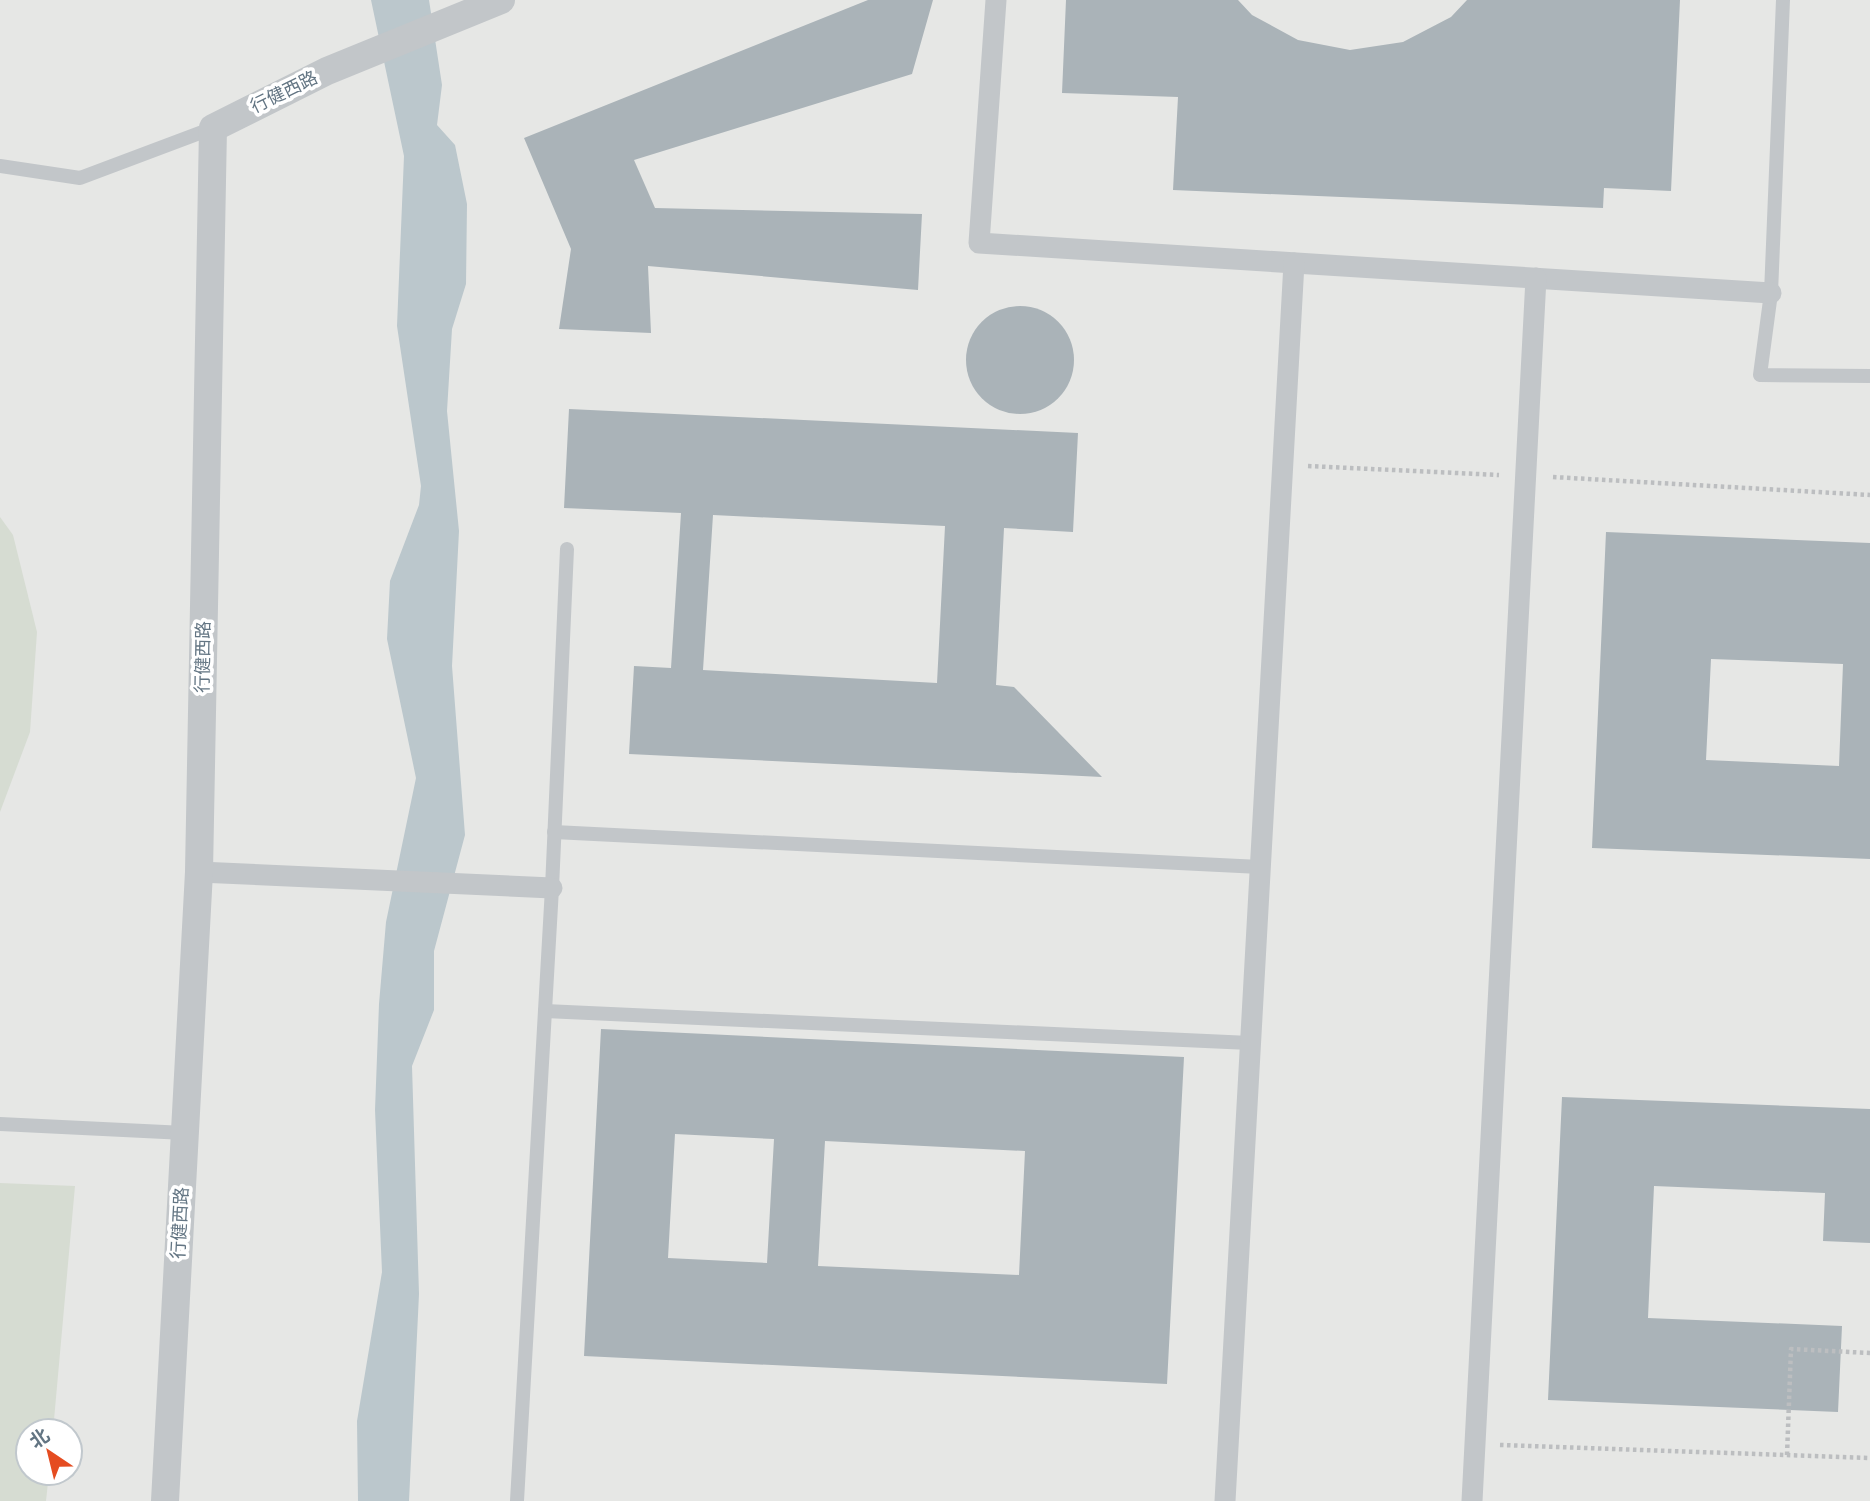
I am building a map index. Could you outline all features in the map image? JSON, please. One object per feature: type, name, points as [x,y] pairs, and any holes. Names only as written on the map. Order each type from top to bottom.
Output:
[{"type":"street","name":"行健西路","points":[[164,1501],[199,872],[213,128],[327,71],[501,0]]},
{"type":"street","points":[[996,0],[979,243],[1772,293]]},
{"type":"street","points":[[1225,1501],[1294,263]]},
{"type":"street","points":[[1472,1501],[1536,278]]},
{"type":"street","points":[[199,872],[551,888]]},
{"type":"lane","points":[[1783,0],[1772,293],[1760,375],[1870,376]]},
{"type":"lane","points":[[0,166],[80,178],[213,128]]},
{"type":"lane","points":[[517,1501],[545,1011],[567,549]]},
{"type":"lane","points":[[554,832],[1260,867]]},
{"type":"lane","points":[[545,1011],[1250,1043]]},
{"type":"lane","points":[[0,1124],[185,1133]]},
{"type":"path","points":[[1283,465],[1870,495]]},
{"type":"path","points":[[1787,1455],[1791,1349],[1870,1353]]},
{"type":"path","points":[[1475,1444],[1870,1458]]},
{"type":"shaded area","points":[[0,0],[1870,0],[1870,1501],[0,1501]]},
{"type":"shaded area","points":[[371,0],[429,0],[442,85],[437,125],[455,145],[467,204],[466,284],[452,329],[447,411],[459,531],[452,666],[465,835],[434,951],[434,1010],[412,1066],[419,1294],[409,1501],[358,1501],[357,1421],[382,1272],[375,1110],[379,1004],[386,922],[416,778],[387,639],[390,581],[419,505],[421,486],[397,326],[404,156]]},
{"type":"shaded area","points":[[0,517],[13,535],[37,632],[30,732],[0,812]]},
{"type":"shaded area","points":[[0,1183],[75,1186],[54,1417],[14,1417],[14,1487],[48,1487],[46,1501],[0,1501]]},
{"type":"building","points":[[868,0],[933,0],[912,74],[634,160],[655,208],[922,214],[918,290],[648,266],[651,333],[559,329],[571,249],[524,138]]},
{"type":"building","points":[[1066,0],[1238,0],[1252,15],[1298,40],[1350,50],[1403,42],[1451,17],[1467,0],[1680,0],[1671,191],[1604,188],[1603,208],[1173,190],[1178,97],[1062,93]]},
{"type":"building","points":[[1020,306],[1041,310],[1058,322],[1070,339],[1074,360],[1070,381],[1058,398],[1041,410],[1020,414],[999,410],[982,398],[970,381],[966,360],[970,339],[982,322],[999,310]]},
{"type":"building","points":[[569,409],[1078,433],[1073,532],[1004,528],[996,685],[1014,687],[1102,777],[629,754],[634,666],[671,668],[681,513],[564,508]],"holes":[[[713,515],[945,526],[937,683],[703,670]]]},
{"type":"building","points":[[1606,532],[1870,543],[1870,859],[1592,848]],"holes":[[[1711,659],[1843,664],[1839,766],[1706,760]]]},
{"type":"building","points":[[601,1029],[1184,1057],[1167,1384],[584,1356]],"holes":[[[675,1134],[774,1139],[767,1263],[668,1258]],[[825,1141],[1025,1151],[1019,1275],[818,1266]]]},
{"type":"building","points":[[1562,1097],[1870,1109],[1870,1243],[1823,1241],[1825,1193],[1654,1186],[1648,1318],[1842,1326],[1838,1412],[1548,1400]]}]
